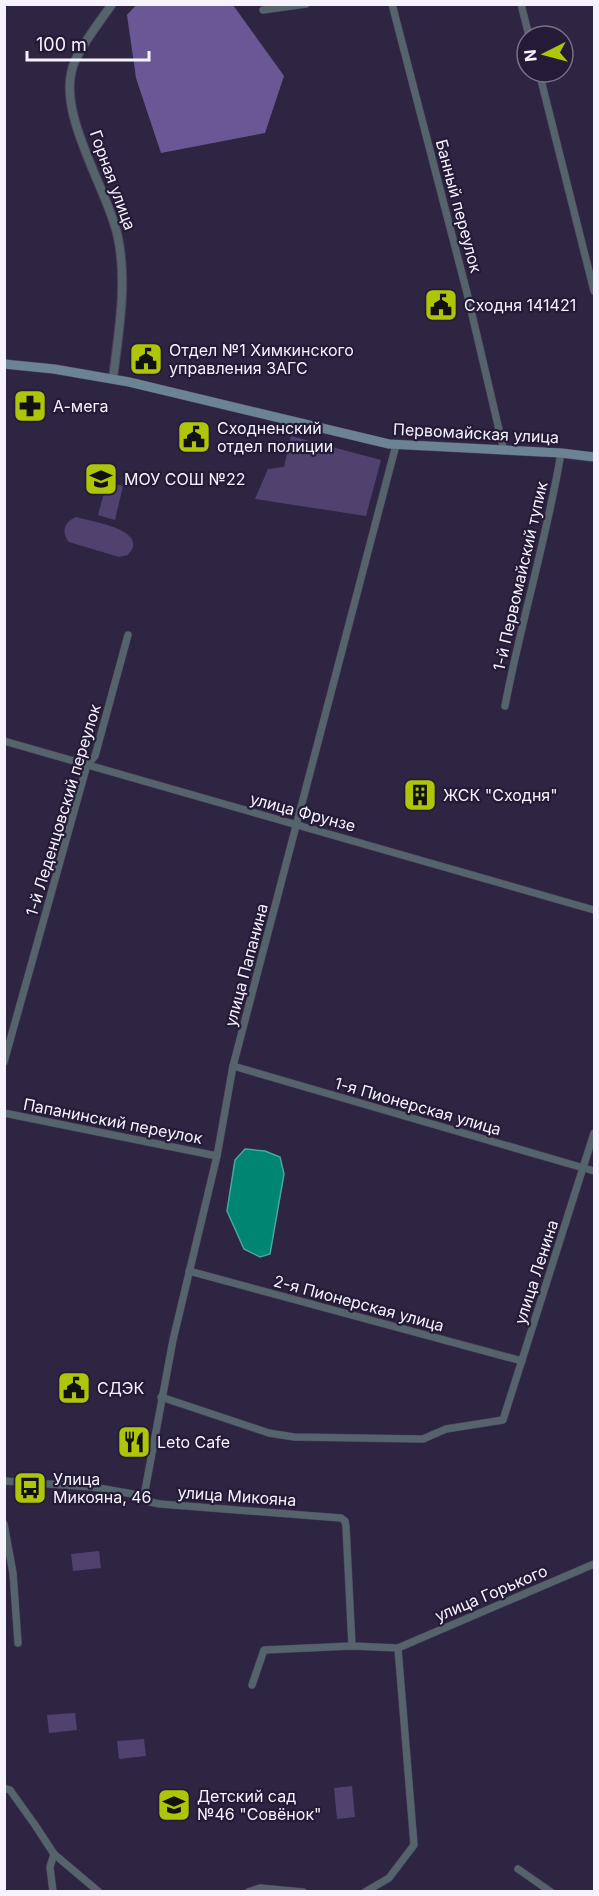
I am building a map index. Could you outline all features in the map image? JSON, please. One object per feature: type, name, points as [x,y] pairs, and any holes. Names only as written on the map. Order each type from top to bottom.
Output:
[{"type":"main road","name":"Первомайская улица","points":[[4,364],[54,369],[113,379],[396,445],[561,453],[594,457]]},
{"type":"street","name":"Горная улица","points":[[112,4],[74,62],[69,91],[82,143],[114,221],[119,242],[122,303],[113,379]]},
{"type":"street","points":[[263,10],[306,4]]},
{"type":"street","name":"Банный переулок","points":[[392,4],[467,293],[504,451]]},
{"type":"street","points":[[521,4],[527,24]]},
{"type":"street","points":[[542,84],[594,291]]},
{"type":"street","name":"улица Папанина","points":[[144,1496],[161,1397],[217,1156],[233,1066],[396,445]]},
{"type":"street","name":"1-й Первомайский тупик","points":[[505,706],[522,624],[550,514],[561,453]]},
{"type":"street","name":"1-й Леденцовский переулок","points":[[4,1062],[87,765],[95,756],[128,635]]},
{"type":"street","name":"улица Фрунзе","points":[[4,741],[594,910]]},
{"type":"street","name":"1-я Пионерская улица","points":[[233,1066],[594,1171]]},
{"type":"street","name":"Папанинский переулок","points":[[4,1113],[217,1156]]},
{"type":"street","name":"улица Ленина","points":[[161,1397],[269,1433],[294,1437],[423,1439],[446,1429],[503,1420],[594,1133]]},
{"type":"street","name":"2-я Пионерская улица","points":[[189,1271],[522,1361]]},
{"type":"street","name":"улица Микояна","points":[[4,1481],[93,1487],[144,1496],[150,1502],[160,1504],[336,1517],[345,1521],[352,1646]]},
{"type":"street","points":[[4,1524],[13,1573],[18,1643]]},
{"type":"street","name":"улица Горького","points":[[252,1685],[264,1650],[352,1646],[398,1648],[594,1564]]},
{"type":"street","points":[[365,1892],[389,1878],[414,1845],[398,1648]]},
{"type":"street","points":[[4,1788],[10,1790],[54,1854],[99,1892]]},
{"type":"street","points":[[53,1892],[50,1867],[54,1854]]},
{"type":"street","points":[[518,1869],[551,1892]]},
{"type":"street","points":[[248,1892],[260,1888],[303,1892]]},
{"type":"shaded area","points":[[136,5],[233,5],[284,76],[265,133],[161,153],[136,78],[127,15]]},
{"type":"shaded area","points":[[291,436],[381,460],[366,516],[255,499],[268,469],[284,467]]},
{"type":"shaded area","points":[[107,482],[123,486],[115,520],[98,515]]},
{"type":"shaded area","points":[[76,517],[121,530],[133,540],[132,549],[128,555],[119,557],[69,542],[65,535],[66,524]]},
{"type":"shaded area","points":[[245,1149],[265,1151],[280,1157],[284,1174],[270,1254],[260,1257],[244,1249],[227,1211],[235,1160]]},
{"type":"shaded area","points":[[99,1551],[101,1568],[73,1571],[71,1554]]},
{"type":"shaded area","points":[[75,1713],[77,1730],[49,1733],[47,1715]]},
{"type":"shaded area","points":[[144,1739],[146,1756],[119,1759],[117,1741]]},
{"type":"shaded area","points":[[352,1786],[355,1817],[337,1819],[334,1788]]},
{"type":"place","name":"Сходня 141421","points":[[441,305]]},
{"type":"place","name":"Отдел №1 Химкинского управления ЗАГС","points":[[146,359]]},
{"type":"place","name":"А-мега","points":[[30,406]]},
{"type":"place","name":"Сходненский отдел полиции","points":[[194,437]]},
{"type":"place","name":"МОУ СОШ №22","points":[[101,479]]},
{"type":"place","name":"ЖСК \"Сходня\"","points":[[420,795]]},
{"type":"place","name":"СДЭК","points":[[74,1388]]},
{"type":"place","name":"Leto Cafe","points":[[134,1442]]},
{"type":"place","name":"Улица Микояна, 46","points":[[30,1488]]},
{"type":"place","name":"Детский сад №46 \"Совёнок\"","points":[[174,1805]]}]
